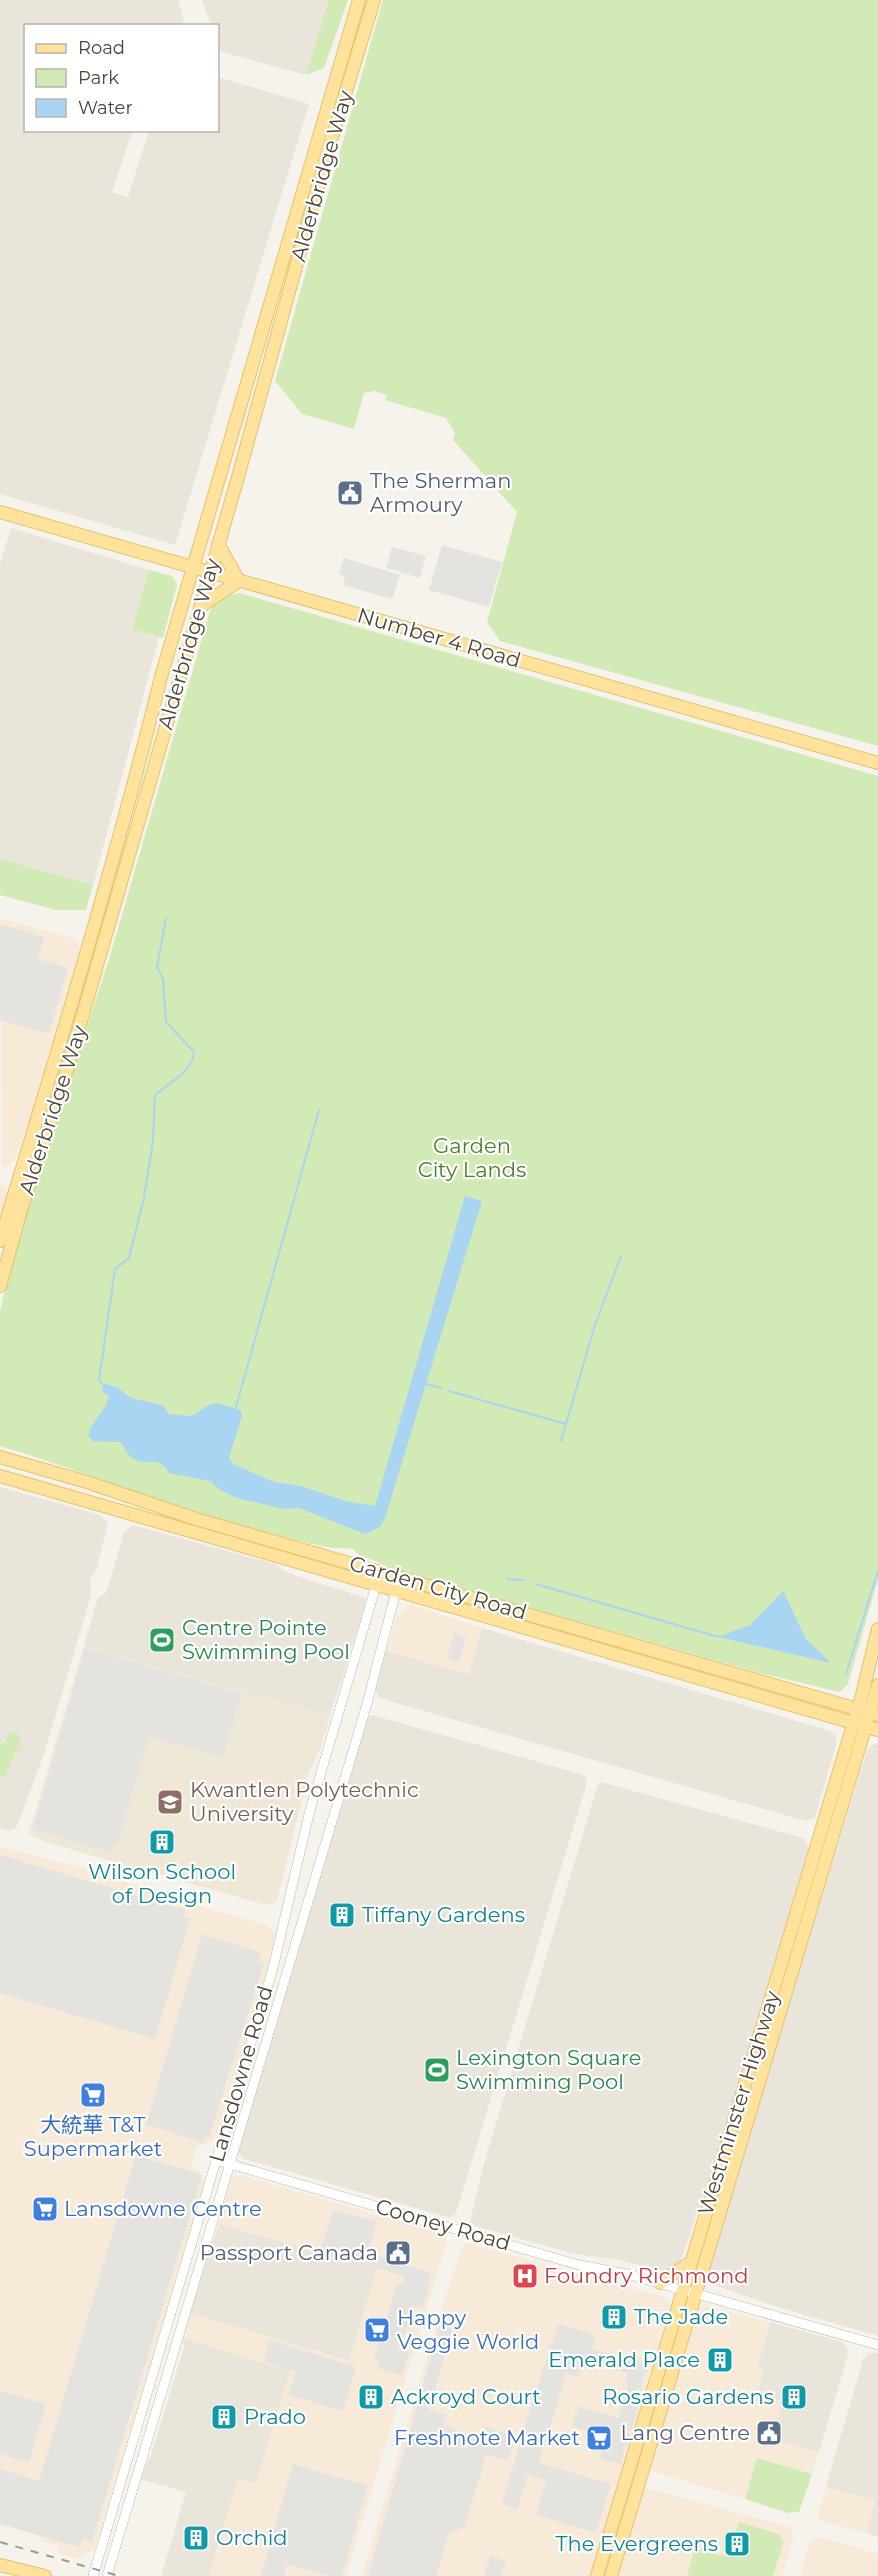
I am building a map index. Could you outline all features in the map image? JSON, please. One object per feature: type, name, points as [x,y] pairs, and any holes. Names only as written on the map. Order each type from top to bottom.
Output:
[{"type":"main road","name":"Alderbridge Way","points":[[0,1241],[92,934],[192,568],[359,0]]},
{"type":"main road","name":"Alderbridge Way","points":[[0,1286],[24,1200],[62,1087],[201,606],[299,253],[374,0]]},
{"type":"main road","points":[[299,253],[303,213],[334,106],[331,95]]},
{"type":"main road","name":"Number 4 Road","points":[[0,512],[878,763]]},
{"type":"main road","points":[[201,606],[239,581],[218,544]]},
{"type":"main road","name":"Garden City Road","points":[[0,1457],[87,1482],[196,1519],[874,1714]]},
{"type":"main road","name":"Garden City Road","points":[[0,1476],[395,1592],[866,1726]]},
{"type":"main road","name":"Westminster Highway","points":[[597,2576],[866,1726],[857,1709],[878,1629]]},
{"type":"main road","name":"Westminster Highway","points":[[611,2576],[688,2291],[691,2262],[866,1726],[874,1714],[878,1685]]},
{"type":"main road","points":[[660,2283],[691,2262]]},
{"type":"main road","points":[[0,2565],[45,2576]]},
{"type":"street","name":"Lansdowne Road","points":[[93,2576],[280,1942],[310,1810],[376,1586],[389,1574],[396,1584],[395,1592],[367,1704],[107,2576]]},
{"type":"street","name":"Cooney Road","points":[[216,2160],[579,2265],[660,2283],[878,2345]]},
{"type":"shaded area","points":[[0,0],[178,0],[185,24],[24,24],[24,132],[132,132],[112,192],[128,197],[149,132],[219,132],[219,77],[309,104],[175,545],[0,494]]},
{"type":"shaded area","points":[[202,0],[329,0],[306,75],[219,51],[219,24],[211,24]]},
{"type":"shaded area","points":[[11,528],[149,570],[132,629],[159,637],[93,885],[0,859],[0,564]]},
{"type":"shaded area","points":[[442,545],[502,562],[489,607],[429,590]]},
{"type":"shaded area","points":[[392,547],[426,556],[420,578],[386,568]]},
{"type":"shaded area","points":[[344,558],[400,575],[392,599],[343,585],[345,577],[339,574]]},
{"type":"shaded area","points":[[0,918],[72,938],[78,943],[80,951],[44,1084],[15,1158],[10,1164],[2,1167]]},
{"type":"shaded area","points":[[0,924],[44,937],[38,959],[68,968],[49,1034],[0,1020]]},
{"type":"shaded area","points":[[0,1185],[5,1188],[8,1195],[0,1220]]},
{"type":"shaded area","points":[[0,1487],[100,1515],[108,1524],[96,1570],[90,1579],[91,1595],[44,1754],[16,1828],[10,1831],[0,1829]]},
{"type":"shaded area","points":[[133,1525],[274,1564],[288,1573],[365,1598],[365,1605],[330,1716],[84,1646],[98,1597],[105,1594],[110,1581],[124,1532]]},
{"type":"shaded area","points":[[411,1605],[482,1628],[469,1674],[386,1651],[399,1612]]},
{"type":"shaded area","points":[[482,1628],[830,1731],[835,1734],[837,1741],[815,1817],[806,1821],[379,1698],[375,1689],[386,1651],[469,1674]]},
{"type":"shaded area","points":[[454,1633],[466,1637],[459,1662],[447,1658]]},
{"type":"shaded area","name":"Kwantlen Polytechnic University","points":[[84,1646],[330,1716],[320,1750],[308,1775],[277,1901],[266,1905],[45,1842],[29,1834]]},
{"type":"shaded area","points":[[85,1648],[242,1694],[223,1757],[150,1737],[116,1846],[111,1845],[109,1852],[33,1829]]},
{"type":"shaded area","points":[[372,1715],[581,1774],[586,1778],[586,1786],[456,2213],[450,2218],[244,2159],[238,2151],[366,1720]]},
{"type":"shaded area","points":[[876,1743],[878,1744],[878,2336],[771,2305],[714,2285],[706,2274],[867,1750]]},
{"type":"shaded area","points":[[601,1782],[803,1838],[809,1850],[718,2151],[681,2261],[667,2272],[618,2260],[571,2253],[475,2226],[470,2221],[485,2160],[597,1787]]},
{"type":"shaded area","name":"Lansdowne Centre","points":[[0,1846],[95,1872],[191,1904],[267,1925],[275,1934],[268,1966],[217,2135],[210,2143],[197,2146],[191,2165],[202,2174],[204,2183],[95,2549],[78,2559],[58,2553],[59,2547],[40,2541],[40,2536],[0,2524]]},
{"type":"shaded area","points":[[0,1855],[186,1910],[184,1917],[190,1919],[155,2039],[0,1993]]},
{"type":"shaded area","points":[[202,1935],[261,1952],[258,1962],[264,1964],[209,2137],[205,2136],[203,2143],[146,2124]]},
{"type":"shaded area","points":[[136,2155],[202,2175],[92,2542],[83,2539],[80,2547],[0,2524],[0,2469],[39,2481]]},
{"type":"shaded area","points":[[240,2175],[440,2233],[447,2241],[346,2576],[209,2576],[238,2479],[256,2483],[290,2371],[182,2338],[189,2313],[349,2361],[377,2268],[219,2224],[229,2181],[234,2176]]},
{"type":"shaded area","points":[[333,2210],[377,2222],[368,2253],[431,2273],[429,2283],[424,2282],[430,2284],[423,2308],[413,2305],[401,2346],[397,2348],[410,2352],[401,2375],[377,2368],[379,2362],[374,2360],[397,2283],[403,2285],[405,2276],[320,2252]]},
{"type":"shaded area","points":[[219,2224],[377,2268],[350,2361],[189,2313]]},
{"type":"shaded area","points":[[467,2243],[664,2297],[670,2303],[591,2576],[362,2576],[441,2311],[462,2248]]},
{"type":"shaded area","points":[[702,2305],[770,2322],[758,2365],[763,2373],[757,2394],[783,2400],[772,2439],[819,2452],[812,2474],[757,2458],[745,2499],[651,2471],[649,2467],[697,2308]]},
{"type":"shaded area","name":"Rosario Gardens","points":[[770,2322],[842,2342],[847,2347],[848,2354],[819,2452],[772,2439],[757,2394],[763,2373],[758,2365]]},
{"type":"shaded area","points":[[558,2324],[595,2335],[591,2349],[643,2363],[643,2367],[648,2369],[643,2378],[641,2390],[636,2389],[635,2392],[642,2396],[631,2430],[626,2432],[631,2434],[627,2447],[621,2447],[625,2449],[621,2464],[600,2458],[606,2436],[572,2426],[578,2407],[619,2418],[627,2390],[628,2384],[625,2383],[627,2373],[584,2361],[579,2377],[566,2373],[546,2441],[522,2434]]},
{"type":"shaded area","points":[[440,2325],[453,2328],[429,2410],[446,2415],[443,2426],[482,2438],[486,2427],[516,2436],[508,2461],[486,2454],[465,2526],[448,2535],[436,2576],[368,2576]]},
{"type":"shaded area","points":[[182,2338],[290,2371],[256,2484],[238,2479],[209,2576],[161,2576],[186,2492],[140,2479],[151,2455],[184,2347]]},
{"type":"shaded area","points":[[269,2340],[356,2367],[343,2411],[289,2395],[296,2372],[266,2362],[264,2359]]},
{"type":"shaded area","points":[[869,2353],[878,2353],[878,2537],[866,2533],[875,2501],[826,2487],[863,2360]]},
{"type":"shaded area","points":[[0,2391],[46,2404],[29,2462],[0,2454]]},
{"type":"shaded area","points":[[522,2436],[545,2443],[539,2463],[611,2484],[596,2533],[536,2515],[546,2480],[528,2474],[517,2509],[502,2504]]},
{"type":"shaded area","points":[[293,2464],[368,2486],[342,2576],[330,2576],[287,2564],[284,2576],[261,2576]]},
{"type":"shaded area","points":[[826,2487],[875,2501],[866,2533],[821,2521],[818,2515]]},
{"type":"shaded area","points":[[646,2488],[790,2527],[794,2536],[782,2576],[615,2576],[642,2491]]},
{"type":"shaded area","points":[[820,2537],[878,2554],[878,2576],[800,2576],[809,2544]]},
{"type":"shaded area","points":[[490,2556],[506,2561],[501,2576],[484,2576]]},
{"type":"green space","points":[[329,0],[348,0],[324,68],[306,75]]},
{"type":"green space","points":[[383,0],[878,0],[878,746],[500,641],[487,622],[517,512],[453,440],[455,433],[446,418],[385,400],[387,395],[375,391],[364,393],[354,429],[302,414],[275,381]]},
{"type":"green space","points":[[149,570],[172,576],[177,584],[163,638],[132,629]]},
{"type":"green space","name":"Garden City Lands","points":[[239,593],[878,776],[878,1579],[848,1684],[840,1692],[756,1672],[398,1571],[358,1554],[353,1549],[327,1547],[244,1527],[0,1446],[0,1312],[3,1298],[31,1199],[110,956],[212,604],[220,597]]},
{"type":"green space","points":[[0,859],[93,885],[86,910],[56,910],[0,895]]},
{"type":"green space","points":[[13,1732],[18,1734],[20,1739],[18,1744],[13,1746],[8,1744],[6,1739],[8,1734]]},
{"type":"green space","points":[[0,1742],[19,1747],[20,1744],[24,1745],[14,1754],[5,1777],[0,1776]]},
{"type":"green space","points":[[757,2458],[812,2474],[799,2512],[788,2513],[745,2499]]},
{"type":"green space","name":"The Evergreens","points":[[739,2522],[781,2535],[780,2539],[784,2540],[773,2576],[687,2576],[695,2548],[728,2557]]},
{"type":"water","points":[[465,1196],[482,1201],[385,1518],[380,1527],[365,1534],[299,1508],[283,1509],[237,1498],[220,1490],[210,1481],[169,1473],[162,1464],[132,1458],[121,1442],[93,1441],[88,1436],[109,1397],[103,1392],[102,1383],[117,1387],[131,1398],[162,1405],[169,1414],[192,1416],[209,1405],[218,1403],[241,1410],[242,1416],[229,1457],[233,1464],[274,1482],[301,1486],[349,1502],[375,1506]]},
{"type":"water","points":[[783,1591],[806,1639],[831,1663],[718,1637],[750,1625]]},
{"type":"waterway","points":[[102,1383],[99,1381],[115,1269],[129,1258],[144,1198],[153,1141],[155,1095],[185,1071],[193,1059],[194,1052],[166,1022],[163,979],[157,967],[166,918]]},
{"type":"waterway","points":[[236,1407],[319,1110]]},
{"type":"waterway","points":[[561,1441],[595,1325],[621,1256]]},
{"type":"waterway","points":[[427,1384],[441,1388]]},
{"type":"waterway","points":[[449,1391],[566,1424]]},
{"type":"waterway","points":[[846,1674],[878,1571]]},
{"type":"waterway","points":[[507,1579],[523,1580]]},
{"type":"waterway","points":[[536,1584],[718,1637]]},
{"type":"railway","points":[[0,2542],[119,2576]]},
{"type":"place","name":"The Sherman Armoury","points":[[350,493]]},
{"type":"place","name":"Centre Pointe Swimming Pool","points":[[162,1640]]},
{"type":"place","name":"Kwantlen Polytechnic University","points":[[170,1802]]},
{"type":"place","name":"Wilson School of Design","points":[[162,1842]]},
{"type":"place","name":"Tiffany Gardens","points":[[342,1915]]},
{"type":"place","name":"Lexington Square Swimming Pool","points":[[437,2070]]},
{"type":"place","name":"大統華 T&T Supermarket","points":[[93,2095]]},
{"type":"place","name":"Lansdowne Centre","points":[[45,2209]]},
{"type":"place","name":"Passport Canada","points":[[398,2253]]},
{"type":"place","name":"Foundry Richmond","points":[[525,2276]]},
{"type":"place","name":"The Jade","points":[[614,2317]]},
{"type":"place","name":"Happy Veggie World","points":[[377,2330]]},
{"type":"place","name":"Emerald Place","points":[[720,2360]]},
{"type":"place","name":"Ackroyd Court","points":[[371,2397]]},
{"type":"place","name":"Rosario Gardens","points":[[794,2397]]},
{"type":"place","name":"Prado","points":[[224,2417]]},
{"type":"place","name":"Lang Centre","points":[[769,2433]]},
{"type":"place","name":"Freshnote Market","points":[[599,2438]]},
{"type":"place","name":"Orchid","points":[[196,2538]]},
{"type":"place","name":"The Evergreens","points":[[737,2544]]}]
